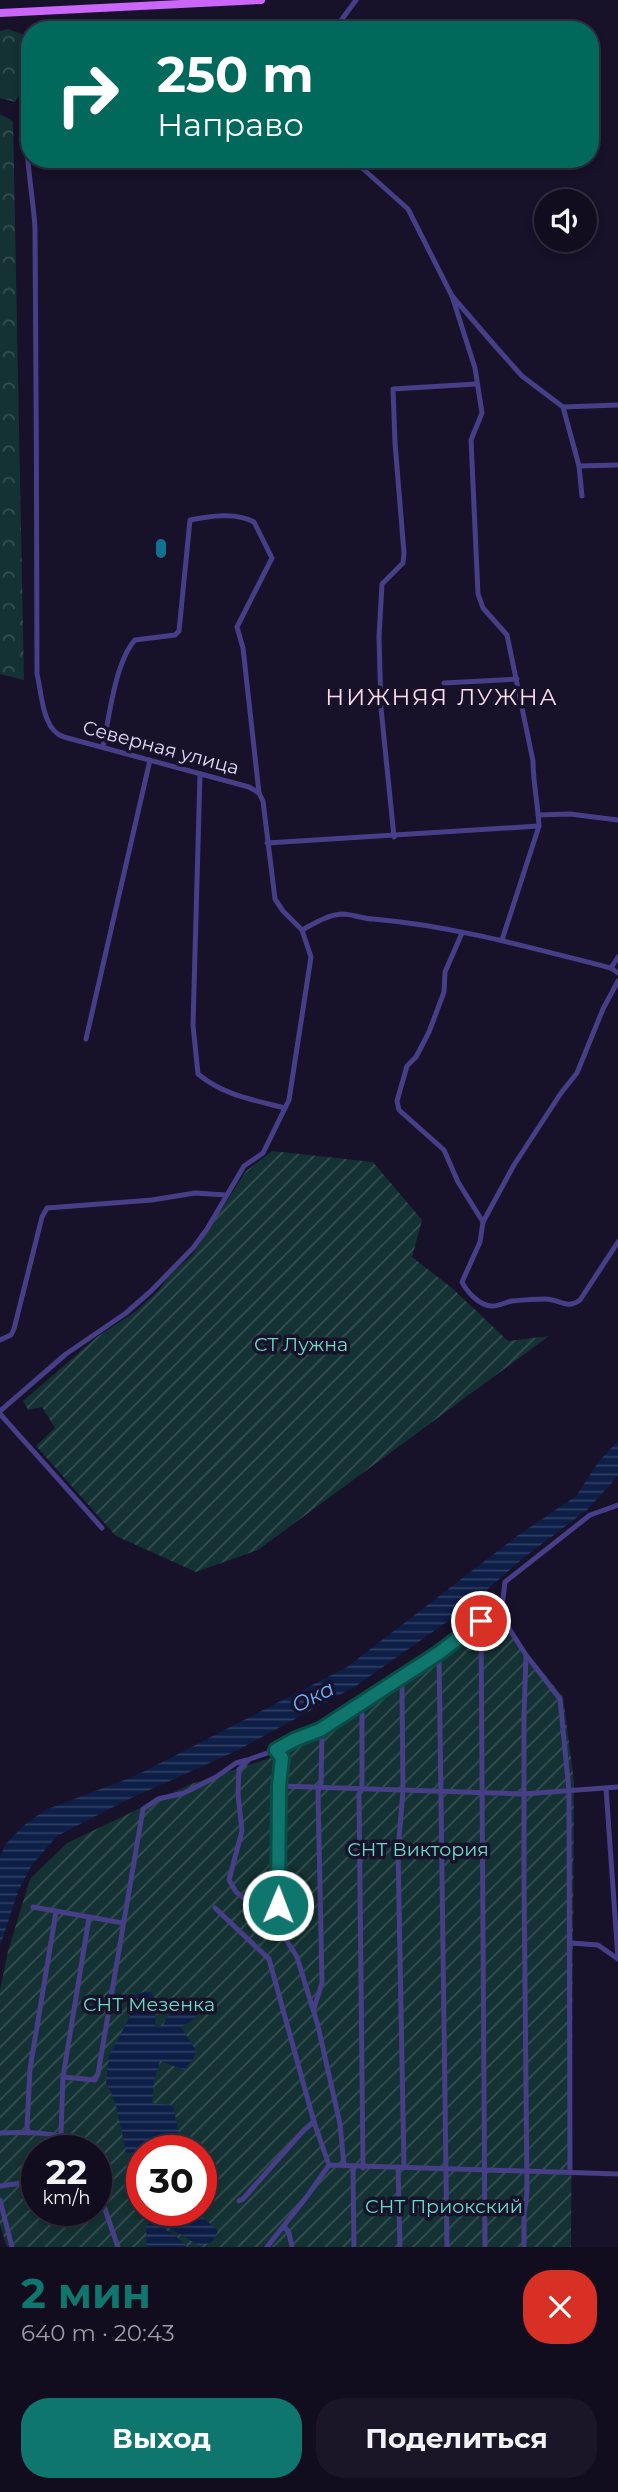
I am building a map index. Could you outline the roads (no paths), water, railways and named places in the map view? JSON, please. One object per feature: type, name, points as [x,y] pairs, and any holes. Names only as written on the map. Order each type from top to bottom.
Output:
[{"type":"main road","points":[[152,4],[174,0]]},
{"type":"main road","points":[[0,11],[261,0]]},
{"type":"street","points":[[341,21],[356,0]]},
{"type":"street","name":"Северная улица","points":[[0,1413],[66,1354],[126,1313],[151,1291],[193,1248],[244,1166],[263,1153],[285,1108],[291,1088],[311,957],[302,930],[275,898],[263,801],[259,793],[249,787],[64,737],[52,730],[37,674],[35,225],[30,168]]},
{"type":"street","points":[[362,168],[408,209],[452,296],[475,368],[482,413],[471,440],[478,594],[483,608],[507,635],[533,761],[539,827],[502,940]]},
{"type":"street","points":[[452,296],[522,376],[563,408],[579,466],[582,496]]},
{"type":"street","points":[[394,836],[381,708],[379,637],[382,584],[402,563],[404,553],[396,468],[393,389],[477,384]]},
{"type":"street","points":[[563,408],[618,405]]},
{"type":"street","points":[[579,466],[618,465]]},
{"type":"street","points":[[103,747],[120,671],[130,646],[135,640],[175,635],[182,625],[190,520],[217,516],[249,519],[254,522],[272,558],[237,627],[243,648],[259,793]]},
{"type":"street","points":[[444,682],[517,679]]},
{"type":"street","points":[[86,1039],[150,760]]},
{"type":"street","points":[[200,774],[193,1025],[198,1074],[213,1087],[228,1093],[285,1108]]},
{"type":"street","points":[[538,815],[570,814],[618,820]]},
{"type":"street","points":[[267,843],[539,827]]},
{"type":"street","points":[[302,930],[326,917],[341,914],[414,923],[502,940],[618,972]]},
{"type":"street","points":[[463,933],[445,972],[444,992],[433,1022],[416,1057],[407,1066],[397,1101],[399,1110],[444,1150],[458,1182],[483,1222]]},
{"type":"street","points":[[611,968],[618,957]]},
{"type":"street","points":[[618,981],[603,1009],[577,1073],[514,1165],[483,1222],[480,1242],[462,1282],[482,1303],[492,1306],[509,1301],[545,1299],[567,1306],[574,1305],[618,1242]]},
{"type":"street","points":[[0,1340],[11,1335],[14,1329],[41,1217],[47,1208],[152,1200],[195,1193],[226,1195]]},
{"type":"street","points":[[0,1413],[102,1528]]},
{"type":"street","points":[[570,2173],[569,1791],[560,1699],[526,1655],[501,1616],[505,1582],[590,1515],[618,1505]]},
{"type":"street","points":[[63,2077],[95,2080],[98,2074],[143,1809],[158,1799],[184,1793],[216,1777],[236,1763],[276,1750],[320,1730],[439,1653],[481,1621],[501,1616]]},
{"type":"street","points":[[481,1621],[485,2247]]},
{"type":"street","points":[[439,1653],[447,2247]]},
{"type":"street","points":[[524,2247],[527,2172],[524,1794],[526,1655]]},
{"type":"street","points":[[399,1678],[402,1688],[403,1791],[398,1850],[400,2247]]},
{"type":"street","points":[[360,1703],[362,1789],[359,1794],[359,1922],[363,2168]]},
{"type":"street","points":[[313,2008],[322,1983],[320,1730]]},
{"type":"street","points":[[273,1921],[278,1905],[279,1786],[282,1758],[276,1750]]},
{"type":"street","points":[[250,1759],[239,1769],[238,1794],[242,1831],[229,1880],[236,1892],[273,1921],[297,1957],[313,2008],[340,2124],[344,2166]]},
{"type":"street","points":[[279,1786],[483,1794],[524,1794],[618,1787]]},
{"type":"street","points":[[606,1788],[618,1959]]},
{"type":"street","points":[[33,1907],[123,1923]]},
{"type":"street","points":[[215,1908],[269,1959],[314,2122],[329,2165]]},
{"type":"street","points":[[29,2133],[30,2069],[56,1912]]},
{"type":"street","points":[[62,2135],[63,2077],[89,1917]]},
{"type":"street","points":[[570,1943],[598,1945],[618,1959]]},
{"type":"street","points":[[239,2201],[314,2122]]},
{"type":"street","points":[[0,2133],[46,2135]]},
{"type":"street","points":[[329,2165],[618,2174]]},
{"type":"street","points":[[267,2247],[329,2165]]},
{"type":"street","points":[[355,2166],[355,2247]]},
{"type":"street","points":[[12,2247],[0,2199],[0,2188],[21,2184]]},
{"type":"street","points":[[111,2226],[118,2247]]},
{"type":"street","points":[[284,2227],[289,2233],[292,2247]]},
{"type":"water","name":"Ока","points":[[618,1441],[618,1476],[587,1510],[526,1556],[461,1612],[356,1686],[236,1751],[127,1800],[57,1836],[32,1865],[19,1889],[0,1946],[0,1857],[5,1845],[23,1826],[45,1810],[135,1776],[347,1667],[517,1536],[576,1496],[599,1461]]},
{"type":"water","points":[[150,1990],[156,2004],[155,2027],[163,2025],[177,1999],[200,2010],[194,2019],[181,2027],[197,2052],[185,2070],[160,2061],[154,2080],[152,2103],[173,2105],[179,2135],[126,2135],[126,2153],[116,2105],[106,2082],[109,2056],[130,2016],[135,1995]]},
{"type":"water","points":[[146,2226],[157,2226],[174,2234],[187,2247],[147,2247]]},
{"type":"water","points":[[166,2226],[213,2226],[218,2231],[212,2242],[200,2246]]},
{"type":"district","name":"НИЖНЯЯ ЛУЖНА","points":[[442,697]]},
{"type":"park label","name":"СТ Лужна","points":[[301,1344]]},
{"type":"park label","name":"СНТ Виктория","points":[[418,1849]]},
{"type":"park label","name":"СНТ Мезенка","points":[[149,2004]]},
{"type":"park label","name":"СНТ Приокский","points":[[444,2206]]}]
